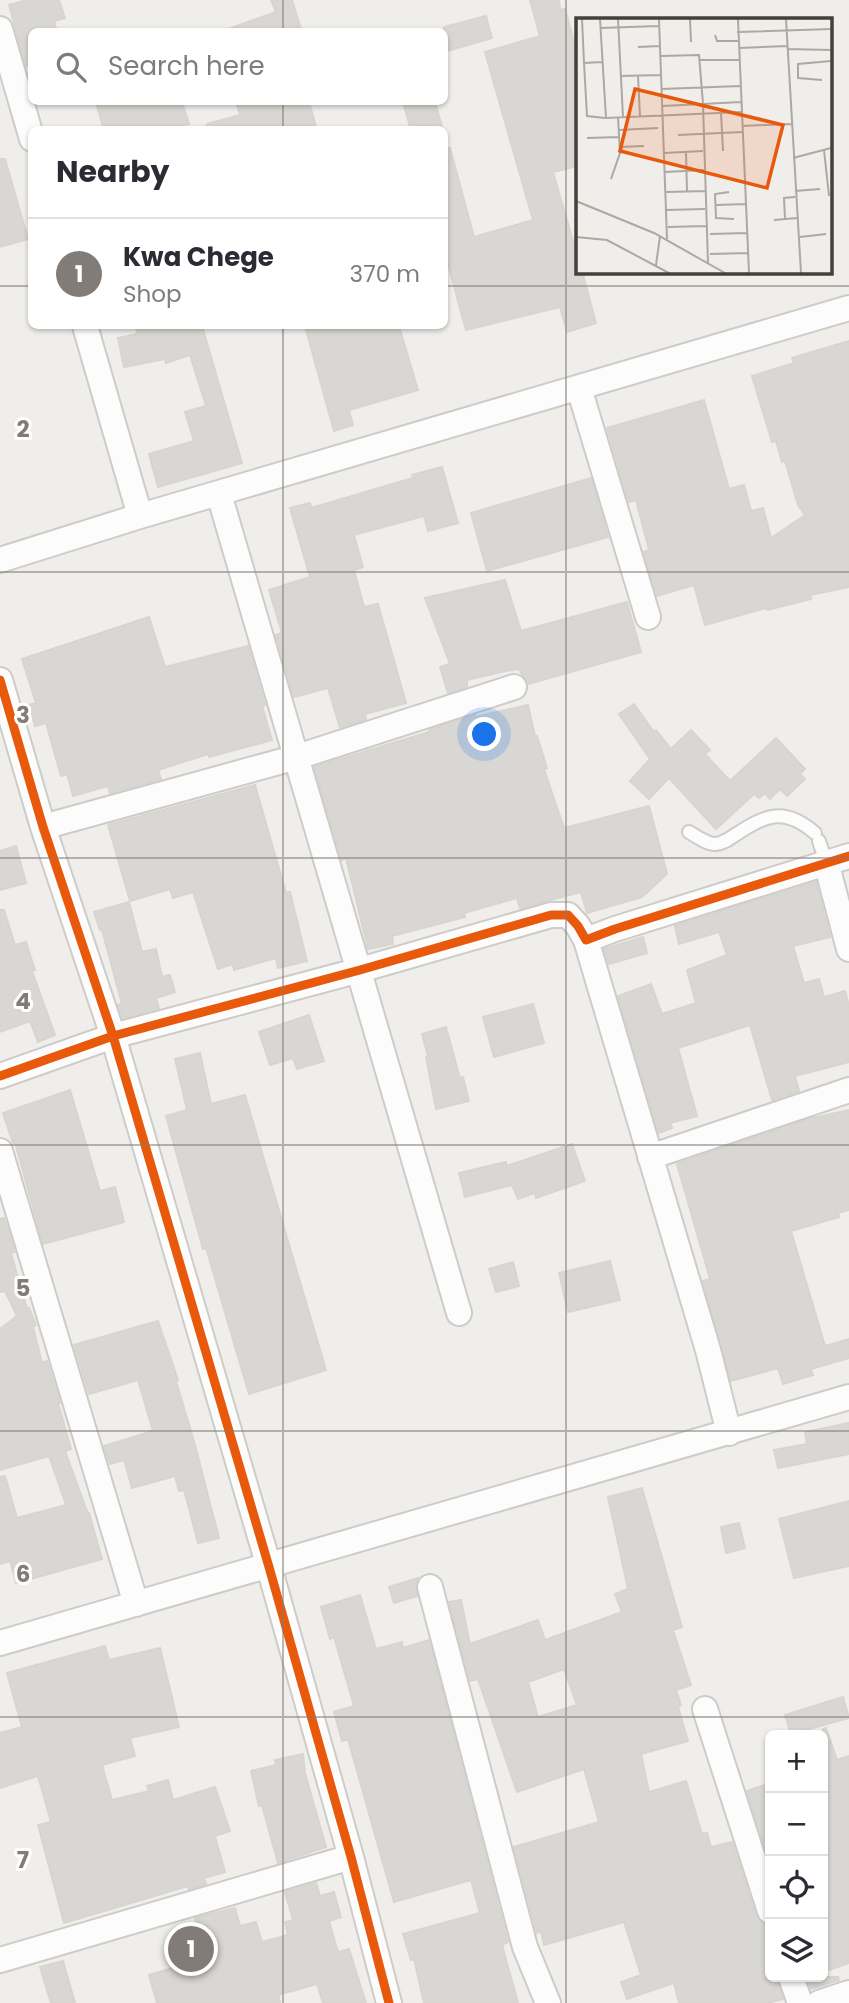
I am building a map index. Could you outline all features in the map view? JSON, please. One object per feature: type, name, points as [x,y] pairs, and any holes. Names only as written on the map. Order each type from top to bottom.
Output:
[{"type":"street","points":[[0,29],[28,126]]},
{"type":"street","points":[[0,560],[140,516],[849,308]]},
{"type":"street","points":[[86,329],[140,516]]},
{"type":"street","points":[[579,388],[648,617]]},
{"type":"street","points":[[219,494],[459,1314]]},
{"type":"street","points":[[0,680],[43,827],[113,1035],[269,1567],[351,1857],[389,2003]]},
{"type":"street","points":[[43,827],[297,757],[514,687]]},
{"type":"street","points":[[586,940],[827,848],[849,949]]},
{"type":"street","points":[[0,1076],[113,1035],[360,970],[551,915],[568,915],[586,940],[708,1350],[729,1433]]},
{"type":"street","points":[[650,1157],[849,1090]]},
{"type":"street","points":[[0,1151],[136,1604]]},
{"type":"street","points":[[0,1643],[849,1397]]},
{"type":"street","points":[[430,1587],[526,1947],[548,2003]]},
{"type":"street","points":[[705,1709],[765,1895]]},
{"type":"street","points":[[0,1960],[351,1857]]},
{"type":"street","points":[[794,1982],[800,2003]]},
{"type":"street","points":[[818,2003],[849,1993]]},
{"type":"lane","points":[[689,832],[715,844],[724,842],[758,820],[773,815],[786,816],[804,824],[827,848]]},
{"type":"building","points":[[27,0],[59,0],[65,18],[54,21],[56,28],[28,28],[28,66],[26,66],[9,5]]},
{"type":"building","points":[[271,0],[292,0],[301,28],[231,28],[276,12]]},
{"type":"building","points":[[530,0],[559,0],[560,10],[565,9],[576,49],[576,166],[553,172],[576,251],[576,273],[583,273],[596,323],[567,332],[560,307],[466,330],[448,265],[448,148],[474,237],[533,220],[485,52],[540,36]]},
{"type":"building","points":[[486,16],[492,38],[448,51],[448,28],[444,27]]},
{"type":"building","points":[[97,105],[183,105],[189,124],[179,126],[103,126]]},
{"type":"building","points":[[237,105],[310,105],[316,126],[207,126],[240,115]]},
{"type":"building","points":[[404,105],[436,105],[442,126],[410,126]]},
{"type":"building","points":[[0,159],[5,159],[28,239],[0,247]]},
{"type":"building","points":[[136,329],[203,329],[242,463],[158,487],[149,454],[194,441],[185,412],[206,406],[190,355],[166,363],[165,359],[124,367],[118,338],[137,334]]},
{"type":"building","points":[[306,329],[400,329],[418,390],[349,410],[353,425],[334,431]]},
{"type":"building","points":[[849,341],[849,587],[810,595],[811,599],[705,625],[694,585],[657,596],[644,552],[649,550],[636,500],[629,502],[607,428],[704,400],[729,489],[744,485],[751,511],[763,508],[771,538],[805,515],[798,505],[776,441],[772,442],[752,376],[794,363],[792,358]]},
{"type":"building","points":[[442,467],[458,523],[428,531],[424,516],[354,535],[363,567],[354,570],[364,607],[378,604],[406,703],[365,714],[366,719],[340,728],[328,688],[294,697],[276,635],[282,633],[269,590],[310,577],[290,508],[310,503],[311,508]]},
{"type":"building","points":[[591,478],[608,537],[487,571],[471,513]]},
{"type":"building","points":[[505,580],[521,631],[627,602],[641,652],[528,684],[519,669],[501,672],[467,680],[467,687],[448,693],[440,667],[450,664],[425,598]]},
{"type":"building","points":[[149,617],[165,667],[248,646],[272,740],[209,757],[208,754],[158,770],[161,779],[110,793],[108,786],[73,796],[67,774],[61,776],[46,723],[35,726],[29,705],[36,703],[22,659]]},
{"type":"building","points":[[634,704],[654,732],[656,730],[671,749],[691,730],[710,750],[705,754],[730,781],[776,738],[805,769],[800,774],[805,779],[787,796],[780,789],[770,799],[765,793],[759,798],[754,794],[716,829],[669,778],[649,799],[630,781],[650,759],[619,714]]},
{"type":"building","points":[[528,705],[535,736],[547,768],[544,769],[564,828],[649,806],[667,874],[642,897],[587,913],[581,892],[520,908],[517,898],[464,913],[465,917],[392,936],[393,944],[368,949],[346,858],[342,860],[314,767],[475,715]]},
{"type":"building","points":[[255,785],[286,893],[290,892],[307,961],[278,968],[276,958],[234,970],[233,964],[218,969],[193,892],[173,898],[170,889],[130,901],[108,825]]},
{"type":"building","points":[[16,846],[26,883],[0,890],[0,851]]},
{"type":"building","points":[[816,882],[830,937],[793,946],[804,983],[819,979],[824,997],[845,991],[849,1006],[849,1062],[795,1076],[799,1091],[772,1100],[750,1025],[678,1048],[697,1116],[670,1123],[672,1128],[659,1133],[618,996],[651,984],[662,1014],[696,1003],[687,970],[727,955],[719,932],[679,944],[675,926]]},
{"type":"building","points":[[129,902],[142,952],[156,949],[162,977],[170,975],[175,992],[156,998],[159,1008],[123,1018],[118,1005],[122,1004],[102,930],[94,912]]},
{"type":"building","points":[[0,910],[4,910],[15,945],[26,942],[35,970],[32,971],[55,1035],[38,1042],[30,1021],[0,1032]]},
{"type":"building","points":[[643,937],[647,953],[609,964],[604,949]]},
{"type":"building","points":[[533,1004],[544,1043],[494,1057],[483,1017]]},
{"type":"building","points":[[309,1015],[324,1061],[297,1069],[293,1058],[270,1065],[259,1032]]},
{"type":"building","points":[[446,1027],[469,1101],[436,1109],[422,1034]]},
{"type":"building","points":[[200,1053],[211,1104],[245,1095],[326,1370],[249,1394],[206,1248],[203,1249],[166,1116],[187,1110],[175,1059]]},
{"type":"building","points":[[70,1090],[100,1191],[115,1187],[124,1222],[43,1244],[15,1142],[13,1143],[3,1113]]},
{"type":"building","points":[[849,1110],[849,1210],[838,1213],[839,1217],[791,1231],[825,1346],[849,1339],[849,1358],[811,1369],[813,1375],[783,1384],[778,1368],[731,1381],[703,1281],[710,1279],[677,1164],[808,1119]]},
{"type":"building","points":[[572,1144],[585,1181],[536,1198],[535,1193],[518,1199],[512,1185],[465,1197],[459,1173],[506,1162],[507,1166]]},
{"type":"building","points":[[4,1218],[15,1252],[11,1253],[27,1309],[29,1308],[36,1325],[33,1327],[42,1363],[47,1361],[60,1403],[71,1449],[65,1451],[89,1513],[102,1559],[16,1583],[10,1561],[0,1564],[0,1477],[5,1476],[17,1518],[66,1505],[49,1456],[0,1470],[0,1329],[17,1316],[5,1291],[0,1292],[0,1219]]},
{"type":"building","points":[[610,1261],[620,1300],[568,1312],[559,1273]]},
{"type":"building","points":[[513,1262],[519,1286],[496,1292],[489,1269]]},
{"type":"building","points":[[158,1321],[178,1380],[176,1381],[219,1538],[198,1543],[184,1490],[179,1491],[175,1476],[132,1488],[124,1460],[110,1464],[104,1446],[153,1431],[138,1380],[89,1394],[74,1345]]},
{"type":"building","points":[[849,1423],[849,1454],[778,1468],[774,1450],[807,1444],[805,1432]]},
{"type":"building","points":[[642,1488],[682,1627],[673,1630],[691,1685],[676,1690],[688,1741],[641,1754],[649,1792],[686,1781],[702,1834],[707,1833],[711,1847],[732,1842],[756,1916],[765,1923],[765,1982],[778,1982],[783,1999],[768,2003],[679,2003],[674,1983],[627,1999],[621,1982],[641,1975],[624,1922],[544,1945],[541,1931],[537,1933],[514,1847],[599,1822],[584,1769],[517,1792],[478,1679],[470,1681],[449,1602],[461,1600],[470,1644],[538,1620],[545,1640],[622,1612],[615,1594],[628,1589],[608,1497]],"holes":[[[564,1669],[577,1705],[538,1717],[528,1682]]]},
{"type":"building","points":[[849,1501],[849,1566],[794,1578],[779,1519]]},
{"type":"building","points":[[739,1523],[745,1548],[726,1553],[721,1527]]},
{"type":"building","points":[[418,1578],[417,1596],[394,1603],[389,1587]]},
{"type":"building","points":[[360,1595],[376,1649],[402,1642],[403,1648],[429,1640],[508,1942],[502,1945],[518,2003],[424,2003],[414,1959],[411,1960],[403,1934],[480,1913],[471,1880],[394,1902],[348,1739],[342,1741],[334,1712],[354,1706],[334,1637],[330,1639],[321,1607]]},
{"type":"building","points":[[105,1646],[109,1660],[160,1648],[179,1727],[130,1738],[135,1756],[102,1765],[112,1800],[149,1791],[147,1786],[168,1780],[173,1800],[215,1787],[230,1831],[215,1836],[225,1872],[204,1878],[206,1884],[189,1889],[188,1886],[64,1923],[38,1825],[51,1822],[38,1776],[0,1788],[0,1733],[22,1727],[7,1673]]},
{"type":"building","points":[[843,1697],[849,1718],[806,1730],[790,1730],[785,1715]]},
{"type":"building","points":[[828,1734],[837,1760],[849,1756],[849,1963],[828,1970]]},
{"type":"building","points":[[303,1754],[305,1773],[326,1847],[278,1863],[262,1805],[259,1806],[251,1771],[276,1765],[275,1760]]},
{"type":"building","points":[[765,1785],[765,1847],[747,1791]]},
{"type":"building","points":[[316,1883],[320,1896],[334,1892],[341,1917],[329,1921],[338,1952],[349,1949],[366,2003],[323,2003],[317,1984],[278,1995],[280,2003],[157,2003],[149,1975],[203,1959],[195,1918],[235,1908],[240,1926],[256,1922],[262,1942],[288,1935],[285,1922],[293,1920],[285,1892]]},
{"type":"building","points":[[63,1961],[75,2003],[51,2003],[40,1967]]},
{"type":"building","points":[[828,1977],[838,1977],[839,1980],[811,1989],[809,1982],[828,1982]]},
{"type":"cycle path","points":[[0,680],[43,827],[113,1036],[269,1567],[351,1857],[389,2003]]},
{"type":"cycle path","points":[[0,1076],[113,1036],[360,970],[551,915],[568,915],[586,940],[849,856]]},
{"type":"place","name":"Kwa Chege","points":[[191,1949]]}]
